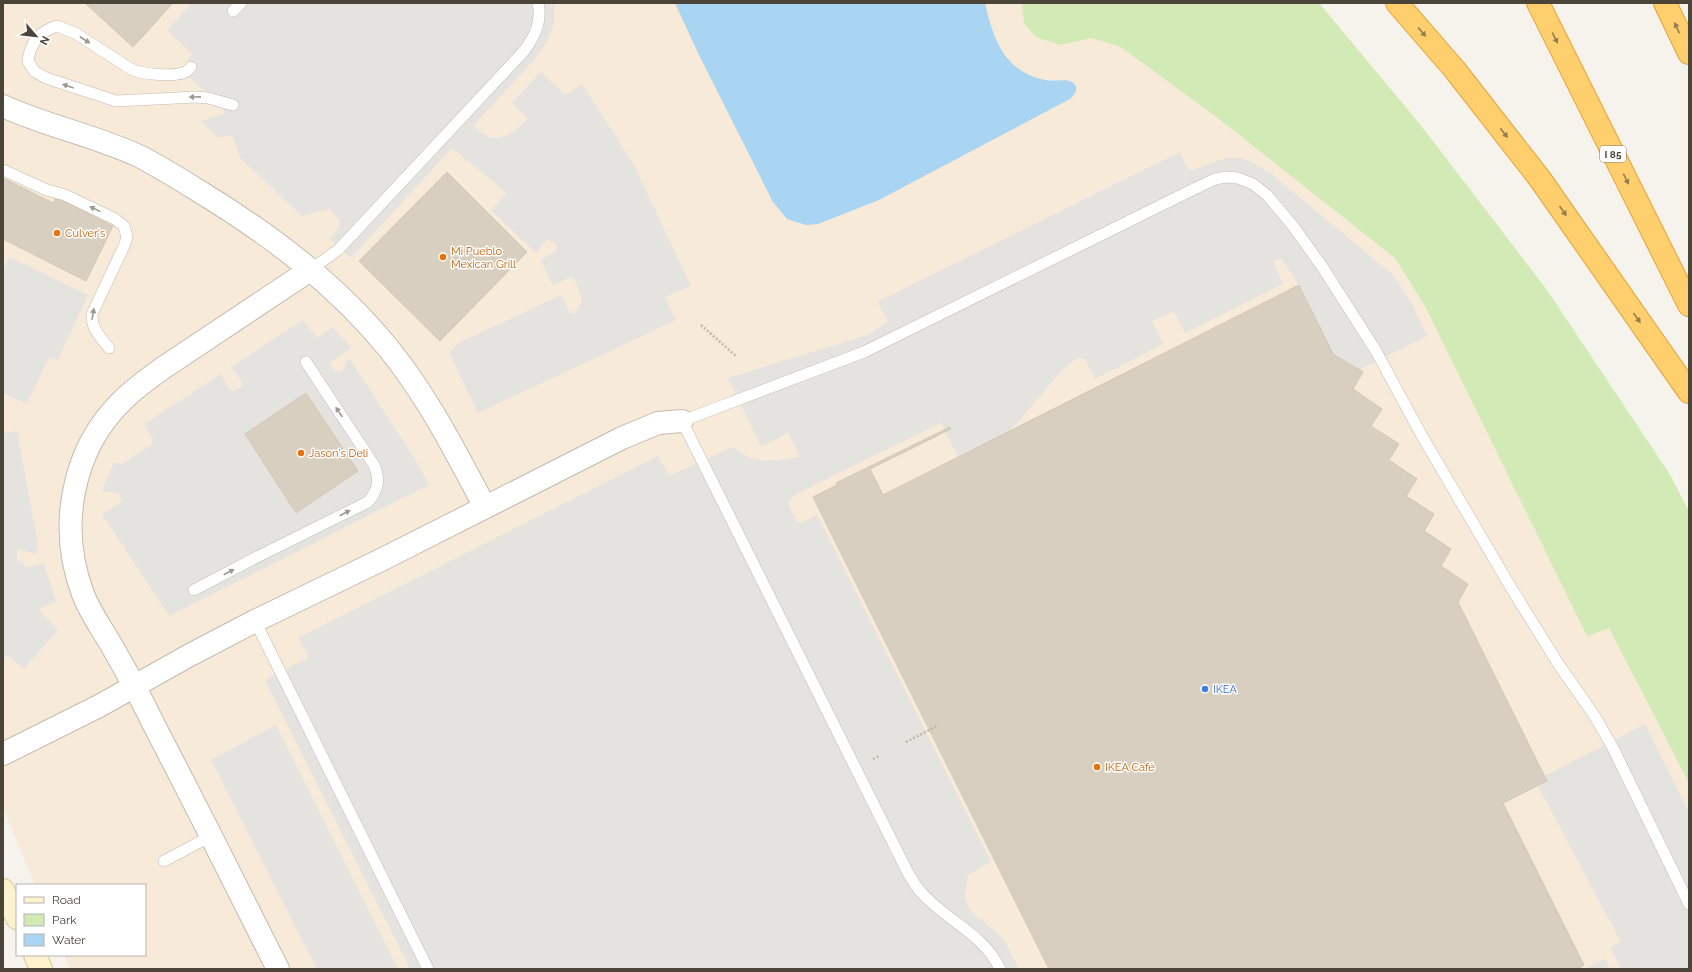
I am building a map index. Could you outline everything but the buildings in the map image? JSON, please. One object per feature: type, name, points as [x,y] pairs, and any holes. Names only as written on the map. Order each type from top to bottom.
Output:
[{"type":"highway","points":[[1397,3],[1455,70],[1540,179],[1689,392]]},
{"type":"highway","name":"I 85","points":[[1538,3],[1689,305]]},
{"type":"highway","points":[[1665,3],[1689,53]]},
{"type":"street","points":[[3,106],[143,158],[214,200],[288,250],[354,310],[389,349],[414,383],[439,424],[485,507]]},
{"type":"street","points":[[278,969],[135,686],[84,595],[75,571],[70,525],[76,479],[84,458],[94,437],[122,400],[142,383],[310,270]]},
{"type":"street","points":[[3,754],[101,705],[255,621],[642,429],[658,423],[682,421]]},
{"type":"street","points":[[3,890],[16,916]]},
{"type":"street","points":[[35,956],[41,969]]},
{"type":"lane","points":[[310,270],[338,250],[524,51],[533,39],[537,30],[539,20],[538,3]]},
{"type":"lane","points":[[191,67],[187,71],[179,73],[150,74],[138,72],[75,33],[57,26],[47,29],[37,38],[30,48],[28,61],[34,71],[46,78],[116,101],[196,97],[208,98],[232,106]]},
{"type":"lane","points":[[3,170],[48,190],[65,194],[115,218],[124,226],[127,237],[126,244],[92,314],[95,330],[109,348]]},
{"type":"lane","points":[[1000,969],[989,950],[921,892],[901,860],[682,421],[870,349],[1215,179],[1226,177],[1238,178],[1253,184],[1267,195],[1293,226],[1323,268],[1376,351],[1422,436],[1510,586],[1559,665],[1594,715],[1608,740],[1689,904]]},
{"type":"lane","points":[[194,590],[368,502],[377,488],[379,480],[374,464],[306,362]]},
{"type":"lane","points":[[255,621],[428,969]]},
{"type":"lane","points":[[164,861],[211,836]]},
{"type":"path","points":[[701,325],[737,357]]},
{"type":"path","points":[[906,742],[937,726]]},
{"type":"shaded area","points":[[3,3],[1175,3],[1359,168],[1689,697],[1689,969],[70,969],[64,956],[146,956],[146,884],[35,884],[3,807]]},
{"type":"shaded area","points":[[192,3],[554,3],[554,23],[547,42],[535,59],[474,125],[479,131],[491,138],[503,137],[515,131],[528,119],[512,103],[541,72],[563,93],[568,94],[582,84],[633,163],[691,286],[665,297],[676,320],[478,413],[449,352],[461,342],[561,295],[570,313],[575,314],[581,303],[581,296],[575,280],[570,277],[553,286],[541,260],[556,251],[557,247],[555,242],[547,240],[536,253],[491,210],[507,193],[452,148],[351,258],[329,238],[336,232],[340,225],[339,219],[330,209],[302,216],[240,158],[232,135],[218,138],[200,121],[224,114],[224,109],[190,78],[185,64],[192,54],[167,30]]},
{"type":"shaded area","points":[[1180,152],[1187,168],[1192,170],[1226,158],[1241,158],[1269,172],[1393,275],[1411,302],[1427,336],[1359,370],[1333,354],[1299,285],[1281,258],[1273,261],[1283,284],[1185,333],[1174,311],[1152,321],[1163,344],[1095,379],[1085,359],[1078,358],[1064,368],[1011,430],[958,457],[941,423],[793,496],[789,506],[797,522],[801,523],[817,515],[991,862],[968,875],[965,895],[968,907],[1004,940],[1019,969],[410,969],[265,680],[306,659],[308,654],[298,638],[658,456],[669,476],[733,447],[748,457],[764,461],[797,458],[800,456],[788,433],[761,447],[728,378],[867,335],[886,323],[887,319],[877,302]]},
{"type":"shaded area","points":[[9,257],[88,295],[58,360],[49,357],[27,404],[3,393],[3,269]]},
{"type":"shaded area","points":[[303,320],[317,338],[333,327],[351,348],[329,363],[335,371],[342,372],[349,358],[415,459],[429,485],[169,616],[102,514],[120,503],[122,499],[118,493],[102,491],[114,462],[122,464],[152,444],[153,439],[144,424],[221,374],[230,390],[234,391],[241,387],[242,382],[231,367]],"holes":[[[306,393],[358,471],[296,513],[245,434]]]},
{"type":"shaded area","points":[[17,431],[38,544],[36,554],[18,549],[17,559],[27,567],[44,563],[56,602],[41,607],[40,611],[58,630],[24,669],[9,656],[3,658],[3,433]]},
{"type":"shaded area","points":[[1645,724],[1689,812],[1689,969],[1621,969],[1610,947],[1621,942],[1538,786],[1547,781],[1545,776]]},
{"type":"shaded area","points":[[276,725],[398,969],[317,969],[211,760]]},
{"type":"shaded area","points":[[1605,959],[1610,969],[1584,969]]},
{"type":"green space","points":[[1022,3],[1319,3],[1423,128],[1547,290],[1669,473],[1689,511],[1689,783],[1609,628],[1587,636],[1425,306],[1395,258],[1219,119],[1121,47],[1091,38],[1060,45],[1036,37],[1024,24]]},
{"type":"water","points":[[675,3],[985,3],[997,41],[1011,62],[1020,70],[1031,76],[1045,80],[1066,80],[1072,82],[1076,86],[1076,91],[1070,99],[879,200],[818,224],[806,225],[787,219],[773,202],[698,53]]},
{"type":"place","name":"Culver's","points":[[57,233]]},
{"type":"place","name":"Mi Pueblo Mexican Grill","points":[[443,257]]},
{"type":"place","name":"Jason's Deli","points":[[301,453]]},
{"type":"place","name":"IKEA","points":[[1205,689]]},
{"type":"place","name":"IKEA Café","points":[[1097,767]]}]
